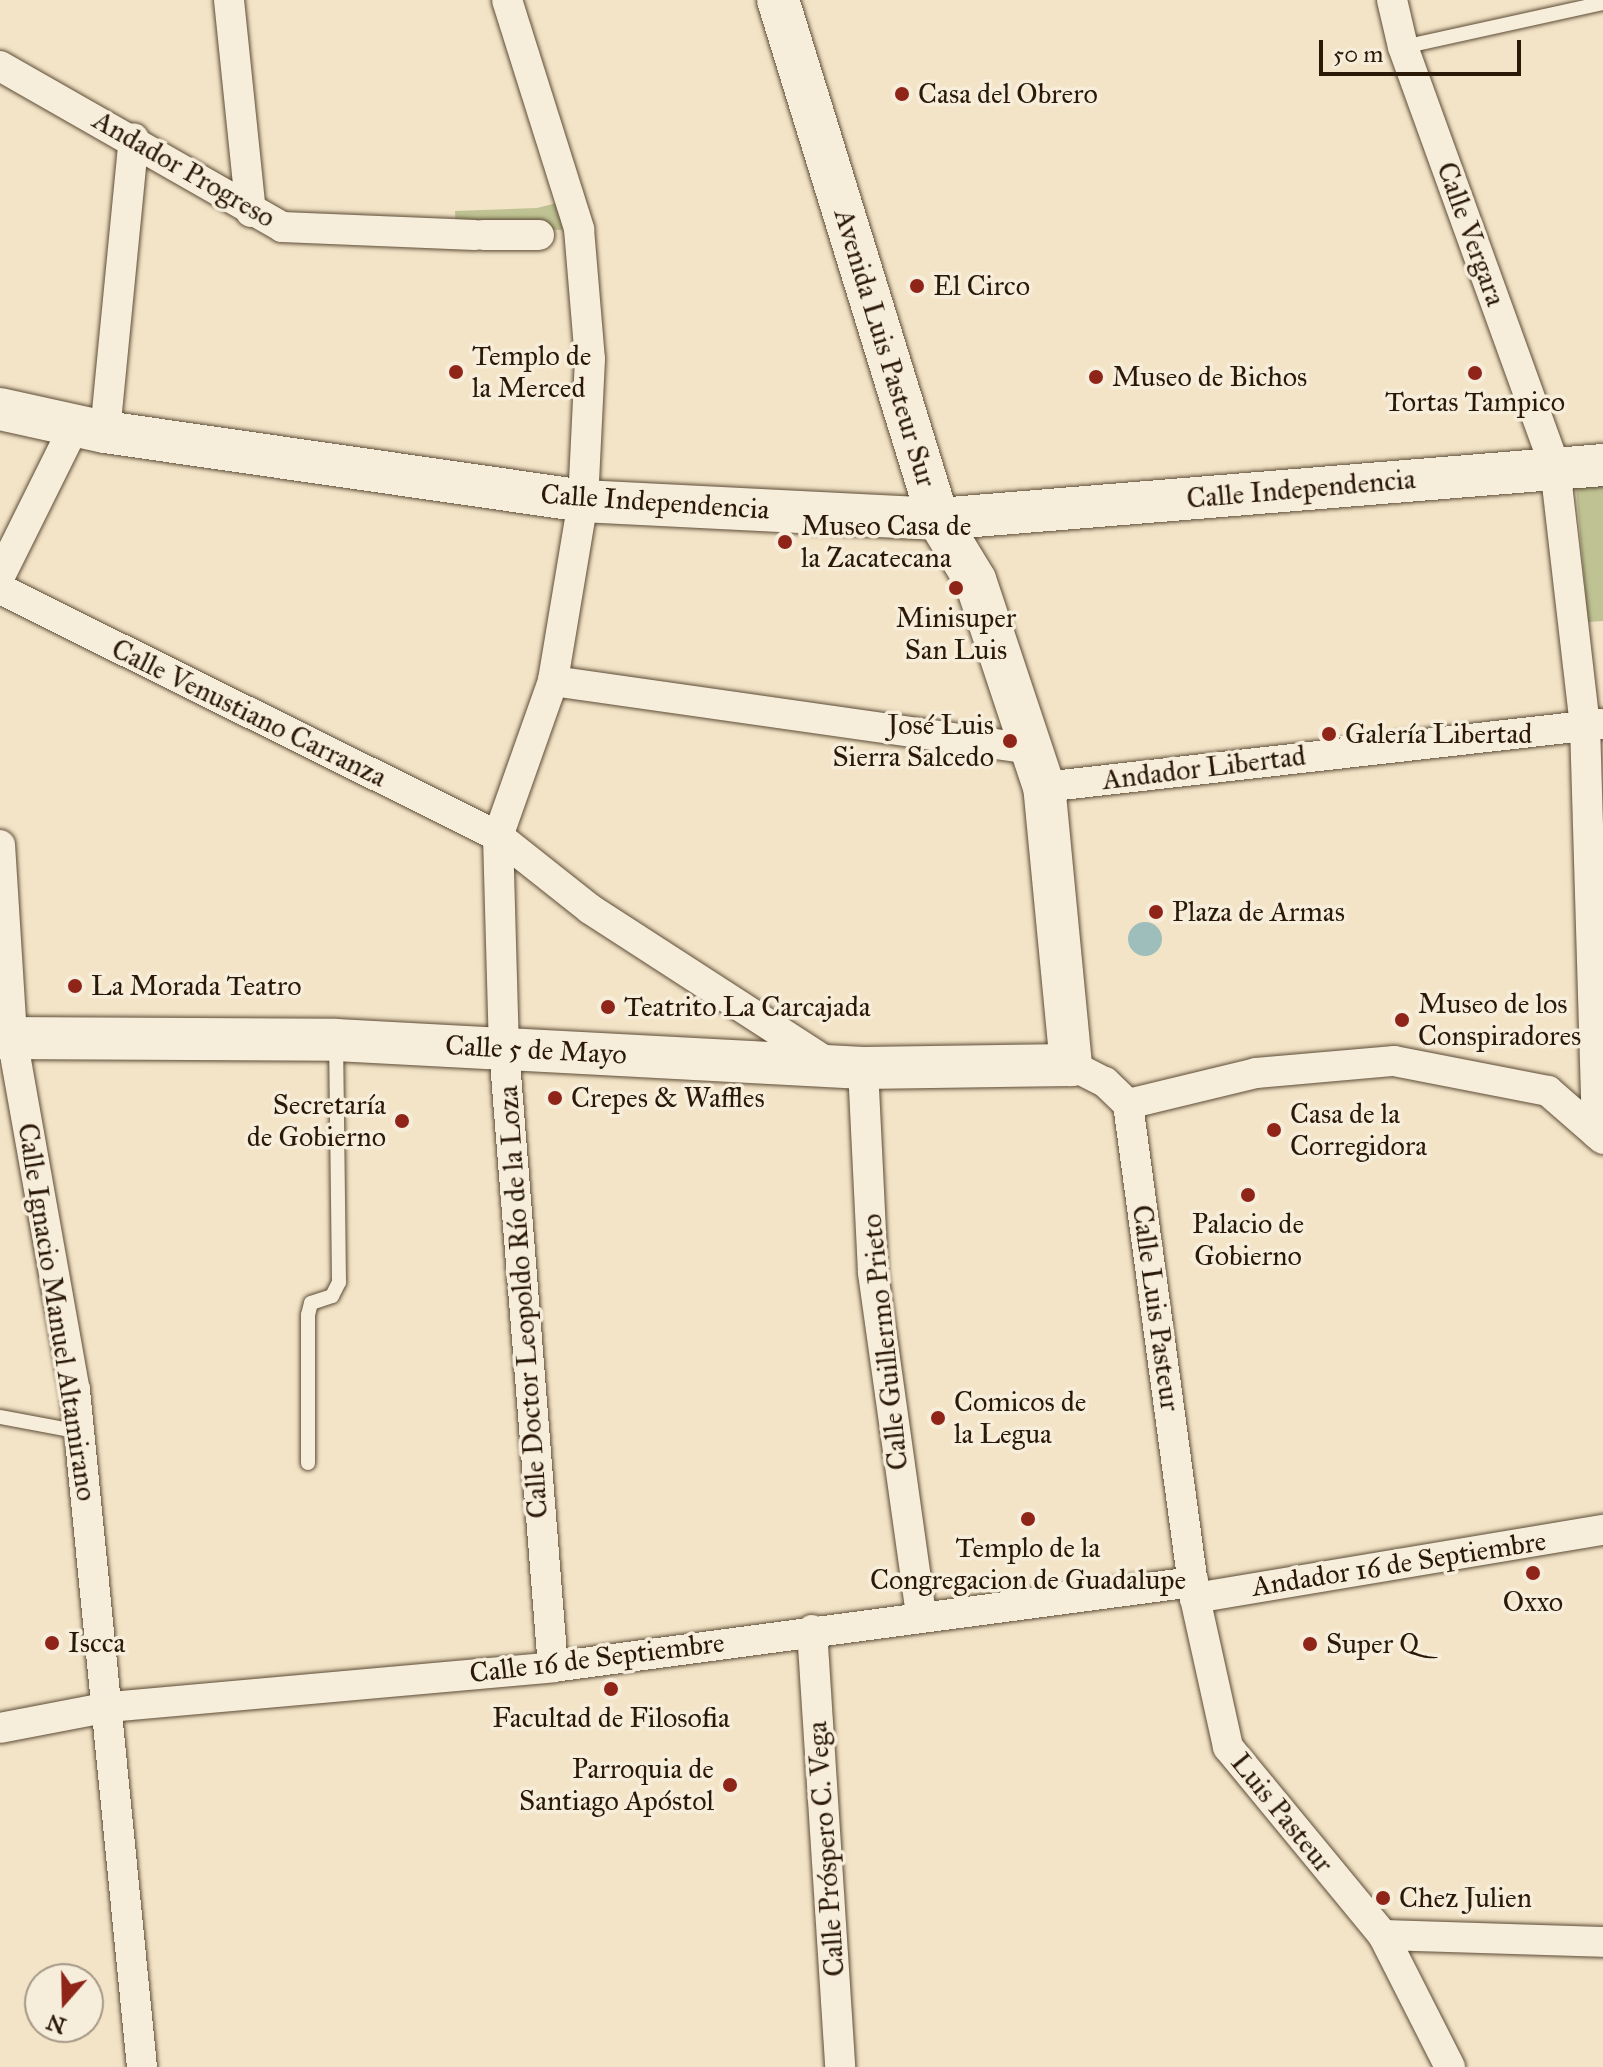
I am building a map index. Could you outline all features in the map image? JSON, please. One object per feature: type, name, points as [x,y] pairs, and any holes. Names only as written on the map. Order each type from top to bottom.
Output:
[{"type":"street","points":[[229,0],[251,212]]},
{"type":"street","name":"Calle Doctor Leopoldo Río de la Loza","points":[[507,0],[579,229],[590,359],[583,501],[553,681],[498,836],[504,1049],[553,1667]]},
{"type":"street","name":"Avenida Luis Pasteur Sur","points":[[778,0],[938,519],[963,553],[975,580],[1028,749],[1044,787],[1071,1065]]},
{"type":"street","name":"Calle Vergara","points":[[1392,0],[1403,47],[1555,467],[1594,724],[1596,1099],[1600,1136]]},
{"type":"street","name":"Andador Progreso","points":[[0,66],[134,138],[251,212],[282,227],[539,235]]},
{"type":"street","points":[[0,576],[90,428],[134,138]]},
{"type":"street","name":"Calle Independencia","points":[[0,409],[90,428],[583,501],[938,519],[1603,465]]},
{"type":"street","name":"Calle Venustiano Carranza","points":[[0,589],[498,836],[590,909],[849,1067]]},
{"type":"street","points":[[553,681],[1028,749]]},
{"type":"street","name":"Andador Libertad","points":[[1044,787],[1594,724]]},
{"type":"street","name":"Calle Ignacio Manuel Altamirano","points":[[0,845],[6,1038],[80,1432],[142,2067]]},
{"type":"street","name":"Calle 5 de Mayo","points":[[6,1038],[336,1040],[849,1067],[1071,1065]]},
{"type":"street","points":[[1071,1065],[1105,1082],[1128,1104],[1256,1073],[1394,1061],[1472,1072],[1596,1099]]},
{"type":"street","name":"Calle Guillermo Prieto","points":[[849,1067],[873,1273],[921,1614]]},
{"type":"street","points":[[1548,1091],[1600,1136]]},
{"type":"street","name":"Calle Luis Pasteur","points":[[1128,1104],[1194,1590]]},
{"type":"street","name":"Andador 16 de Septiembre","points":[[1194,1590],[1603,1530]]},
{"type":"street","name":"Calle 16 de Septiembre","points":[[0,1728],[109,1707],[553,1667],[921,1614],[1194,1590]]},
{"type":"street","name":"Luis Pasteur","points":[[1194,1590],[1228,1747],[1383,1935],[1450,2067]]},
{"type":"street","name":"Calle Próspero C. Vega","points":[[812,1630],[840,2067]]},
{"type":"street","points":[[1383,1935],[1603,1942]]},
{"type":"lane","points":[[1403,47],[1603,3]]},
{"type":"lane","points":[[308,1463],[308,1315],[311,1303],[332,1296],[339,1282],[336,1040]]},
{"type":"lane","points":[[0,1417],[80,1432]]},
{"type":"green space","points":[[572,199],[579,229],[456,234],[455,211],[537,208]]},
{"type":"green space","points":[[1603,472],[1603,621],[1588,622],[1575,475]]},
{"type":"water","points":[[1145,922],[1157,927],[1162,939],[1157,951],[1145,956],[1133,951],[1128,939],[1133,927]]},
{"type":"place","name":"Casa del Obrero","points":[[902,94]]},
{"type":"place","name":"El Circo","points":[[917,286]]},
{"type":"place","name":"Templo de la Merced","points":[[456,372]]},
{"type":"place","name":"Tortas Tampico","points":[[1475,373]]},
{"type":"place","name":"Museo de Bichos","points":[[1096,377]]},
{"type":"place","name":"Museo Casa de la Zacatecana","points":[[785,542]]},
{"type":"place","name":"Minisuper San Luis","points":[[956,588]]},
{"type":"place","name":"Galería Libertad","points":[[1329,734]]},
{"type":"place","name":"José Luis Sierra Salcedo","points":[[1010,741]]},
{"type":"place","name":"Plaza de Armas","points":[[1156,912]]},
{"type":"place","name":"La Morada Teatro","points":[[75,986]]},
{"type":"place","name":"Teatrito La Carcajada","points":[[608,1007]]},
{"type":"place","name":"Museo de los Conspiradores","points":[[1402,1020]]},
{"type":"place","name":"Crepes & Waffles","points":[[555,1098]]},
{"type":"place","name":"Secretaría de Gobierno","points":[[402,1121]]},
{"type":"place","name":"Casa de la Corregidora","points":[[1274,1130]]},
{"type":"place","name":"Palacio de Gobierno","points":[[1248,1195]]},
{"type":"place","name":"Comicos de la Legua","points":[[938,1418]]},
{"type":"place","name":"Templo de la Congregacion de Guadalupe","points":[[1028,1519]]},
{"type":"place","name":"Oxxo","points":[[1533,1573]]},
{"type":"place","name":"Iscca","points":[[52,1643]]},
{"type":"place","name":"Super Q","points":[[1310,1644]]},
{"type":"place","name":"Facultad de Filosofia","points":[[611,1689]]},
{"type":"place","name":"Parroquia de Santiago Apóstol","points":[[730,1785]]},
{"type":"place","name":"Chez Julien","points":[[1383,1898]]}]
